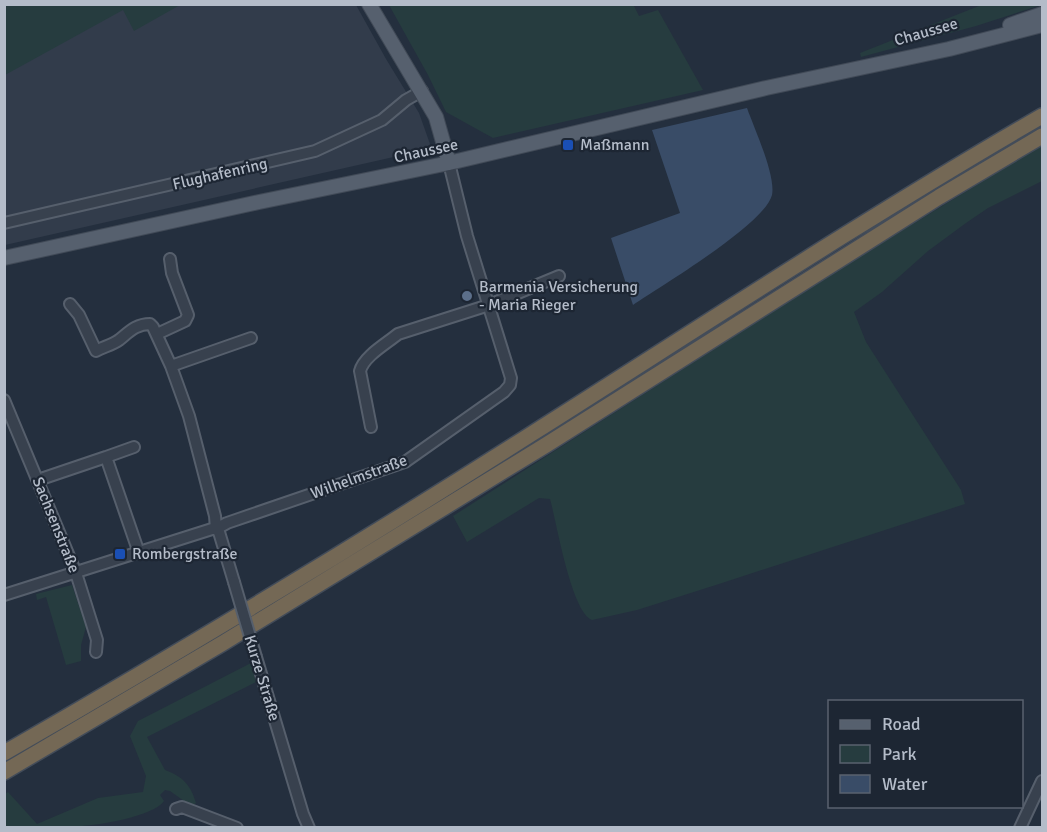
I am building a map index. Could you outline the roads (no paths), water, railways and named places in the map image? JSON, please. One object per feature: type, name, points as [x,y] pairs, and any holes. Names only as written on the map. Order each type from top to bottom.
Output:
[{"type":"highway","points":[[4,753],[251,609],[532,435],[855,229],[1042,116]]},
{"type":"highway","points":[[4,772],[223,643],[546,445],[939,197],[1042,136]]},
{"type":"main road","points":[[369,4],[436,117],[448,163]]},
{"type":"main road","name":"Chaussee","points":[[852,69],[1042,14]]},
{"type":"main road","name":"Chaussee","points":[[4,258],[251,203],[448,163],[852,69],[949,49],[1042,25]]},
{"type":"street","name":"Flughafenring","points":[[4,224],[315,151],[382,120],[422,90]]},
{"type":"street","name":"Wilhelmstraße","points":[[4,595],[216,529],[227,523],[405,462],[504,392],[512,378],[467,236],[448,163]]},
{"type":"street","points":[[157,334],[185,321],[188,315],[172,273],[170,259]]},
{"type":"street","points":[[371,427],[360,371],[364,362],[398,334],[489,305],[558,276]]},
{"type":"street","points":[[70,304],[80,315],[96,351],[118,341],[129,331],[142,325],[152,326],[171,366],[189,416],[215,516],[216,529]]},
{"type":"street","points":[[171,366],[250,338]]},
{"type":"street","name":"Sachsenstraße","points":[[4,400],[76,573],[97,640],[96,652]]},
{"type":"street","points":[[38,480],[134,447]]},
{"type":"street","points":[[106,457],[139,554]]},
{"type":"street","name":"Kurze Straße","points":[[216,529],[219,532],[255,657],[309,828]]},
{"type":"street","points":[[1020,828],[1042,781]]},
{"type":"street","points":[[176,809],[183,807],[237,828]]},
{"type":"water","points":[[747,108],[771,176],[772,195],[765,207],[732,238],[633,305],[611,238],[680,213],[652,130]]},
{"type":"place","name":"Maßmann","points":[[568,145]]},
{"type":"place","name":"Barmenia Versicherung - Maria Rieger","points":[[467,296]]},
{"type":"place","name":"Rombergstraße","points":[[120,554]]}]
